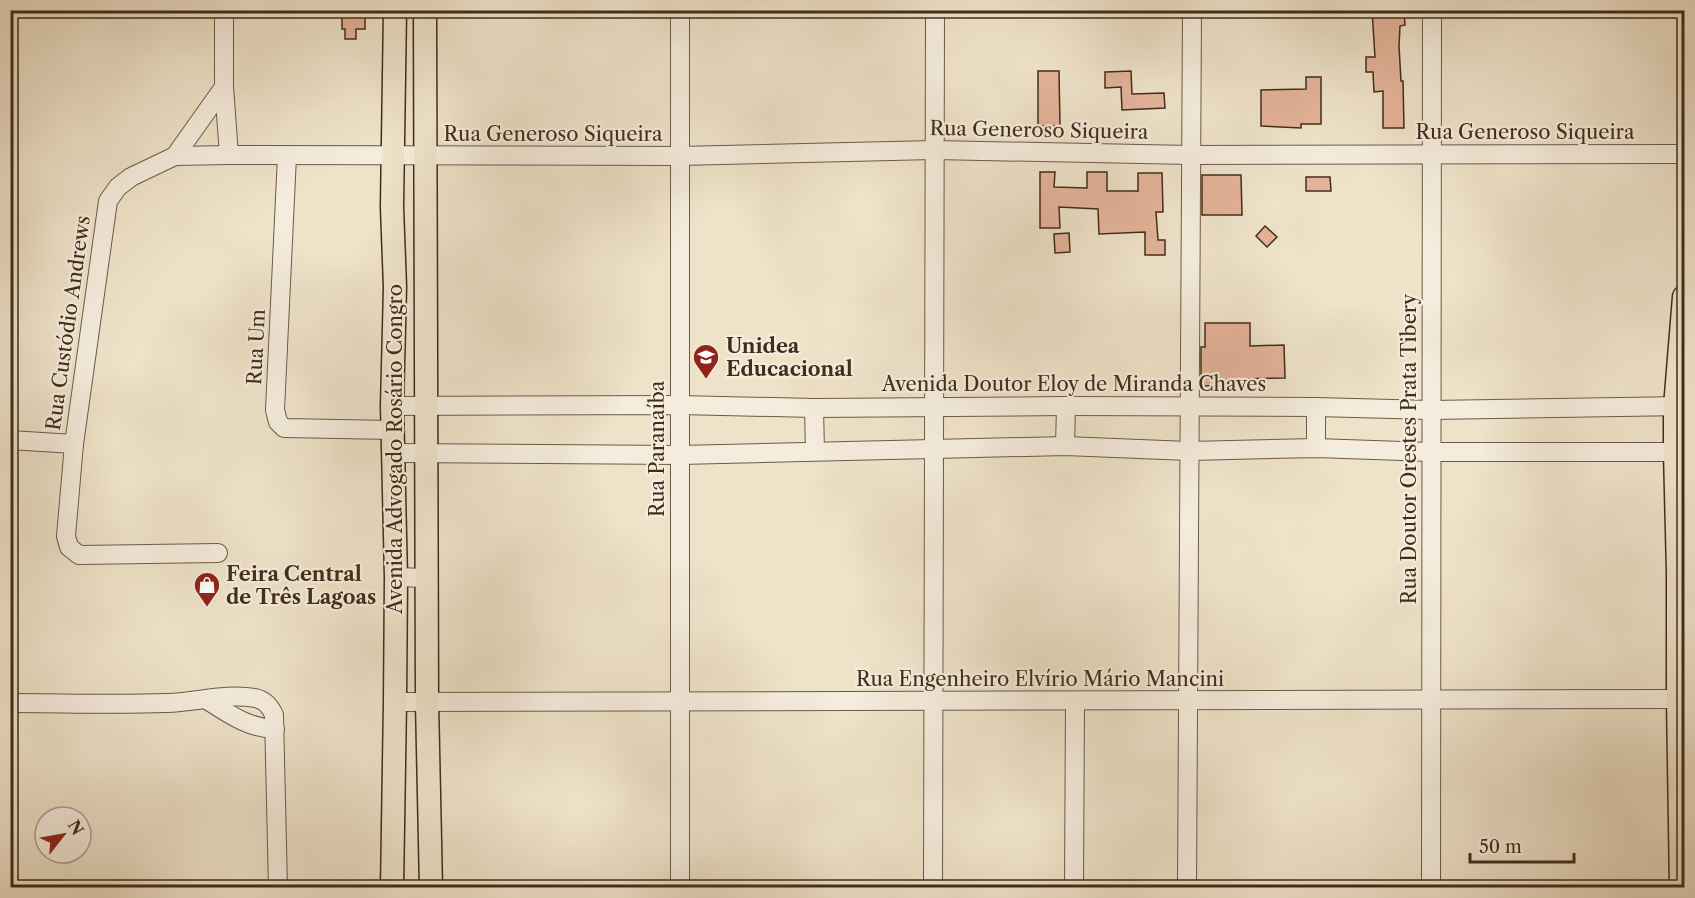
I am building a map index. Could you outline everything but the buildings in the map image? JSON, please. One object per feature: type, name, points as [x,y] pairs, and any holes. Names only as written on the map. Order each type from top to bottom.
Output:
[{"type":"main road","points":[[395,20],[425,20]]},
{"type":"main road","name":"Avenida Advogado Rosário Congro","points":[[392,888],[396,577],[392,406],[395,287],[392,207],[395,20]]},
{"type":"main road","name":"Avenida Advogado Rosário Congro","points":[[425,20],[426,578],[430,888]]},
{"type":"main road","points":[[395,287],[426,289]]},
{"type":"main road","points":[[1682,878],[1680,406],[1684,297]]},
{"type":"street","points":[[224,10],[224,87],[229,155]]},
{"type":"street","name":"Rua Paranaíba","points":[[680,10],[680,888]]},
{"type":"street","points":[[933,888],[935,10]]},
{"type":"street","points":[[1187,888],[1192,10]]},
{"type":"street","name":"Rua Doutor Orestes Prata Tibery","points":[[1431,888],[1432,10]]},
{"type":"street","name":"Rua Custódio Andrews","points":[[218,553],[79,555],[69,548],[66,536],[75,444],[108,201],[118,187],[131,177],[175,156],[224,87]]},
{"type":"street","name":"Rua Generoso Siqueira","points":[[175,156],[680,156],[934,150],[1191,155],[1684,154]]},
{"type":"street","name":"Rua Um","points":[[287,156],[275,410],[278,422],[284,428],[393,430]]},
{"type":"street","name":"Avenida Doutor Eloy de Miranda Chaves","points":[[392,406],[680,405],[814,408],[1066,406],[1431,410],[1680,406]]},
{"type":"street","points":[[1065,446],[1066,406]]},
{"type":"street","points":[[1316,407],[1316,448]]},
{"type":"street","points":[[814,408],[815,452]]},
{"type":"street","points":[[10,440],[75,444]]},
{"type":"street","points":[[394,453],[680,454],[1065,446],[1189,451],[1316,448],[1431,452],[1680,452]]},
{"type":"street","points":[[396,577],[426,578]]},
{"type":"street","points":[[10,703],[168,703],[233,697],[264,700],[274,715],[275,729],[277,886]]},
{"type":"street","name":"Rua Engenheiro Elvírio Mário Mancini","points":[[395,702],[1681,699]]},
{"type":"street","points":[[207,700],[250,726],[275,729]]},
{"type":"street","points":[[1074,888],[1075,701]]},
{"type":"place","name":"Unidea Educacional","points":[[706,380]]},
{"type":"place","name":"Feira Central de Três Lagoas","points":[[207,608]]}]
